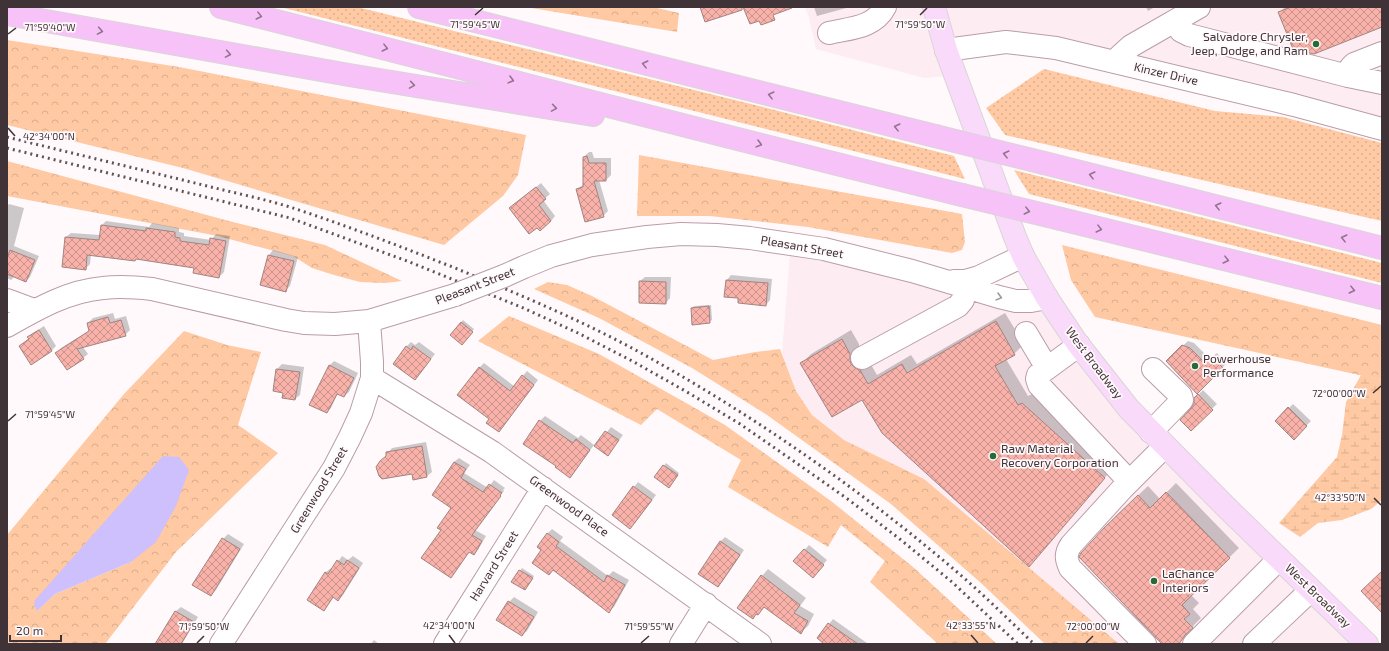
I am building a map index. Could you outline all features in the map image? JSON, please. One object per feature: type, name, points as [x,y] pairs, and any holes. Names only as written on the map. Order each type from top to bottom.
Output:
[{"type":"highway","points":[[221,7],[962,195],[1382,298]]},
{"type":"highway","points":[[419,7],[1382,248]]},
{"type":"highway","points":[[452,7],[510,30]]},
{"type":"highway","points":[[7,14],[342,74],[728,136]]},
{"type":"main road","name":"West Broadway","points":[[934,7],[946,50],[1023,256],[1047,298],[1079,345],[1129,409],[1279,559],[1367,644]]},
{"type":"street","points":[[829,33],[871,22],[881,14],[885,7]]},
{"type":"street","points":[[1117,62],[1120,56],[1131,46],[1200,7]]},
{"type":"street","points":[[1175,21],[1178,28],[1190,36],[1348,76],[1382,82]]},
{"type":"street","name":"Kinzer Drive","points":[[946,50],[1001,42],[1056,48],[1294,105],[1382,129]]},
{"type":"street","points":[[1348,76],[1351,67],[1354,64],[1382,53]]},
{"type":"street","name":"Pleasant Street","points":[[7,326],[34,310],[59,299],[94,289],[130,287],[152,289],[304,323],[335,324],[369,321],[455,295],[551,256],[592,245],[681,234],[750,238],[824,249],[960,283],[998,297],[1016,301],[1031,301],[1047,298]]},
{"type":"street","points":[[862,358],[958,306],[963,300],[960,283],[979,277],[1023,256]]},
{"type":"street","points":[[7,300],[34,310]]},
{"type":"street","name":"Greenwood Street","points":[[221,644],[345,449],[361,413],[372,378],[369,321]]},
{"type":"street","points":[[1026,333],[1047,368]]},
{"type":"street","points":[[1079,345],[1038,375],[1037,378],[1039,385],[1130,481]]},
{"type":"street","points":[[1145,644],[1070,568],[1066,558],[1066,552],[1130,481],[1182,400],[1181,396],[1153,369]]},
{"type":"street","name":"Greenwood Place","points":[[372,378],[492,452],[760,644]]},
{"type":"street","name":"Harvard Street","points":[[445,644],[543,488]]},
{"type":"street","points":[[1194,644],[1279,559]]},
{"type":"street","points":[[1254,644],[1311,590]]},
{"type":"street","points":[[681,644],[706,604]]},
{"type":"shaded area","points":[[805,7],[1382,7],[1382,129],[1056,48],[947,50],[955,75],[924,78],[816,49]]},
{"type":"shaded area","points":[[791,240],[1047,298],[1077,343],[1367,644],[1106,644],[924,479],[844,440],[812,415],[796,391],[782,353]]},
{"type":"shaded area","points":[[163,456],[179,457],[189,470],[176,506],[156,542],[131,562],[55,594],[37,611],[34,605],[35,600]]},
{"type":"green space","points":[[280,7],[357,7],[751,104],[954,156],[965,179]]},
{"type":"green space","points":[[525,7],[653,7],[679,13],[677,32]]},
{"type":"green space","points":[[7,40],[179,67],[526,135],[518,175],[503,196],[444,245],[183,168],[7,125]]},
{"type":"green space","points":[[1044,69],[1215,111],[1283,117],[1382,143],[1382,221],[1005,135],[986,108]]},
{"type":"green space","points":[[639,155],[962,214],[965,242],[962,250],[952,253],[808,227],[710,216],[637,216]]},
{"type":"green space","points":[[7,161],[229,221],[325,245],[402,281],[385,283],[360,282],[312,268],[293,256],[218,236],[7,196]]},
{"type":"green space","points":[[1014,170],[1382,263],[1382,283],[1029,194]]},
{"type":"green space","points":[[1062,245],[1382,325],[1382,380],[1095,317],[1071,280]]},
{"type":"green space","points":[[548,282],[567,285],[592,296],[713,360],[780,349],[796,391],[812,415],[844,440],[924,479],[1119,644],[1045,644],[982,584],[891,504],[767,415],[692,368],[599,318],[534,289]]},
{"type":"green space","points":[[509,316],[599,354],[725,425],[831,501],[913,567],[997,644],[938,644],[870,582],[885,561],[841,525],[828,547],[728,487],[741,460],[657,409],[641,425],[478,341]]},
{"type":"green space","points":[[184,331],[227,345],[261,352],[238,425],[278,453],[176,552],[105,644],[7,644],[7,535],[124,394]],"holes":[[[179,457],[131,562],[55,594],[37,611]]]},
{"type":"green space","points":[[1361,375],[1382,380],[1382,500],[1371,509],[1342,520],[1318,523],[1300,537],[1279,523],[1337,457],[1342,435],[1346,402]]},
{"type":"building","points":[[700,7],[742,7],[742,10],[705,22]]},
{"type":"building","points":[[743,7],[792,8],[773,15],[775,20],[761,25],[759,21],[750,24]]},
{"type":"building","name":"Salvadore Chrysler, Jeep, Dodge, and Ram","points":[[1291,7],[1382,7],[1382,27],[1314,54],[1293,49],[1278,12]]},
{"type":"building","points":[[587,156],[589,163],[606,163],[606,181],[594,181],[604,217],[585,222],[576,189],[583,187],[583,157]]},
{"type":"building","points":[[536,187],[546,199],[539,205],[551,221],[540,231],[537,228],[529,234],[509,208]]},
{"type":"building","points":[[101,225],[146,231],[146,228],[175,232],[175,237],[180,238],[180,241],[209,245],[210,238],[226,241],[219,278],[193,273],[194,268],[136,259],[135,261],[87,255],[86,270],[62,267],[65,237],[99,240]]},
{"type":"building","points":[[10,250],[35,260],[26,282],[7,274],[7,258]]},
{"type":"building","points":[[268,255],[294,261],[286,292],[260,285]]},
{"type":"building","points":[[726,280],[768,283],[766,306],[738,303],[738,298],[724,297]]},
{"type":"building","points":[[639,281],[666,282],[666,304],[639,303]]},
{"type":"building","points":[[709,306],[710,323],[692,325],[691,308]]},
{"type":"building","points":[[108,317],[110,323],[121,320],[126,336],[77,349],[84,359],[67,370],[55,353],[89,331],[87,323]]},
{"type":"building","name":"Raw Material Recovery Corporation","points":[[996,321],[1015,355],[995,366],[1018,405],[1022,403],[1105,478],[1029,567],[882,433],[862,400],[832,417],[800,363],[842,339],[850,354],[851,364],[860,370],[868,384],[902,364],[907,373]]},
{"type":"building","points":[[461,322],[473,332],[462,345],[450,335]]},
{"type":"building","points":[[39,330],[52,351],[31,365],[19,346],[29,339],[27,337]]},
{"type":"building","name":"Powerhouse Performance","points":[[1182,345],[1190,348],[1205,363],[1212,357],[1223,368],[1197,394],[1166,361]]},
{"type":"building","points":[[406,346],[411,350],[413,346],[431,359],[415,380],[393,364]]},
{"type":"building","points":[[329,365],[354,378],[344,397],[337,394],[327,413],[309,405]]},
{"type":"building","points":[[479,367],[510,391],[522,375],[534,385],[499,432],[486,423],[489,419],[457,395]]},
{"type":"building","points":[[276,369],[300,372],[295,400],[282,398],[283,393],[273,391]]},
{"type":"building","points":[[1198,394],[1213,410],[1191,431],[1180,420],[1194,404],[1194,398]]},
{"type":"building","points":[[1288,407],[1307,426],[1294,440],[1275,421]]},
{"type":"building","points":[[539,420],[573,443],[576,439],[590,450],[570,478],[555,467],[556,466],[523,444]]},
{"type":"building","points":[[605,431],[619,440],[608,456],[594,446]]},
{"type":"building","points":[[422,446],[427,477],[413,480],[412,474],[382,479],[379,476],[376,467],[386,456],[386,452]]},
{"type":"building","points":[[454,462],[466,469],[461,478],[483,492],[489,484],[502,493],[472,535],[482,541],[474,555],[469,552],[451,578],[421,558],[441,530],[437,528],[451,508],[432,495]]},
{"type":"building","points":[[663,465],[678,475],[669,488],[654,477]]},
{"type":"building","points":[[633,486],[652,500],[630,529],[612,515]]},
{"type":"building","name":"LaChance Interiors","points":[[1166,492],[1230,558],[1182,605],[1190,614],[1184,619],[1193,628],[1185,635],[1179,644],[1162,644],[1079,557],[1104,528],[1138,495],[1150,508]]},
{"type":"building","points":[[547,533],[559,542],[556,546],[604,582],[607,575],[625,585],[609,613],[553,570],[549,575],[532,563],[541,550],[537,547]]},
{"type":"building","points":[[222,538],[240,549],[211,596],[192,585]]},
{"type":"building","points":[[720,541],[740,555],[718,587],[698,574]]},
{"type":"building","points":[[804,549],[824,565],[813,578],[793,561]]},
{"type":"building","points":[[337,560],[344,565],[347,560],[359,568],[338,601],[333,597],[324,611],[307,600],[325,572],[328,574]]},
{"type":"building","points":[[519,570],[533,578],[525,590],[511,582]]},
{"type":"building","points":[[1382,571],[1382,613],[1361,591]]},
{"type":"building","points":[[761,575],[800,605],[794,613],[808,621],[801,634],[764,607],[753,619],[737,608]]},
{"type":"building","points":[[508,601],[534,617],[522,636],[496,620]]},
{"type":"building","points":[[175,611],[194,622],[181,644],[155,644]]},
{"type":"building","points":[[828,623],[858,644],[824,644],[817,638]]},
{"type":"railway","points":[[7,137],[254,197],[296,209],[376,237],[455,268],[595,329],[683,377],[765,428],[805,455],[882,511],[920,541],[987,599],[1034,644]]},
{"type":"railway","points":[[7,148],[290,218],[407,261],[521,307],[578,333],[634,362],[740,424],[849,500],[952,582],[1018,644]]},
{"type":"place","name":"Salvadore Chrysler, Jeep, Dodge, and Ram","points":[[1316,44]]},
{"type":"place","name":"Powerhouse Performance","points":[[1195,366]]},
{"type":"place","name":"Raw Material Recovery Corporation","points":[[993,456]]},
{"type":"place","name":"LaChance Interiors","points":[[1154,581]]}]
